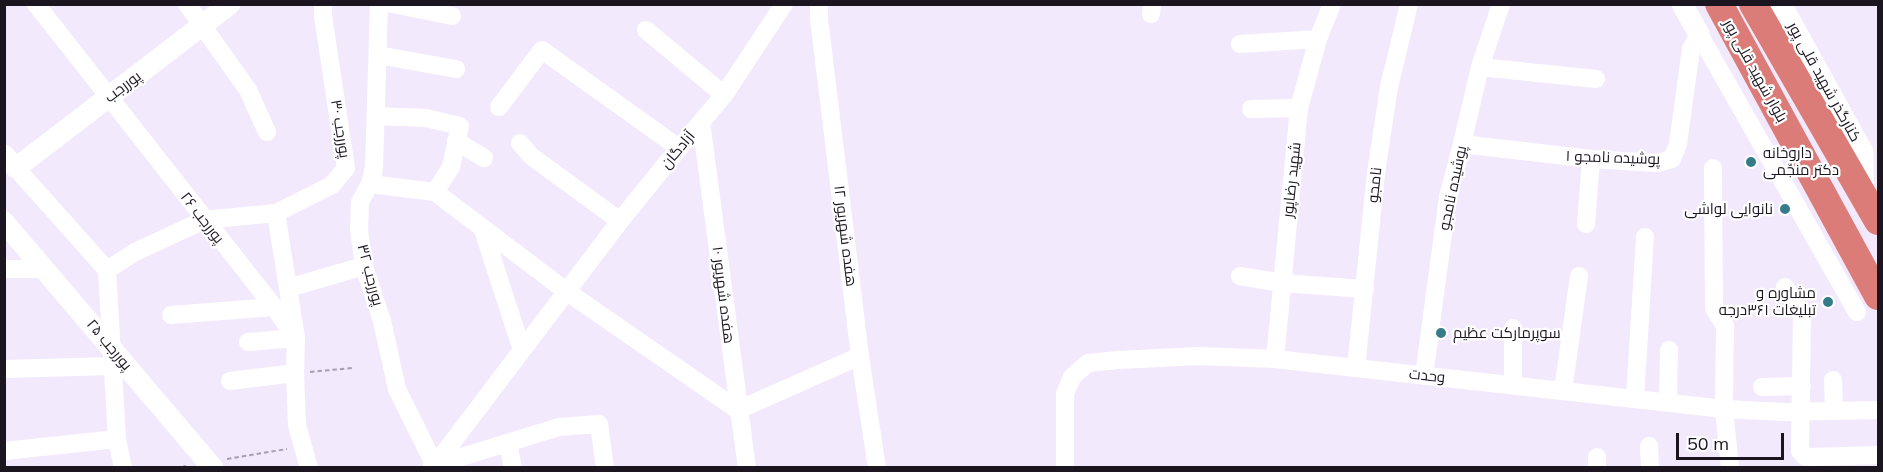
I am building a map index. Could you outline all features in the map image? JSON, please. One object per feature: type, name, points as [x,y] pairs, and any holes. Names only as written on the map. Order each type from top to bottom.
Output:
[{"type":"highway","name":"بلوار شهید قلی پور","points":[[1753,4],[1815,89],[1863,196],[1878,221]]},
{"type":"highway","name":"بلوار شهید قلی پور","points":[[1723,12],[1868,304]]},
{"type":"street","name":"پوررجب ۲۶","points":[[36,4],[296,338]]},
{"type":"street","points":[[187,4],[201,27],[248,90],[267,132]]},
{"type":"street","name":"پوررجب","points":[[10,162],[109,98],[230,4]]},
{"type":"street","name":"پوررجب ۳۰","points":[[204,219],[276,213],[332,185],[346,168],[323,4]]},
{"type":"street","name":"پوررجب ۳۲","points":[[379,4],[374,168],[370,184],[360,202],[359,230],[364,266],[382,321],[397,389],[434,467]]},
{"type":"street","points":[[393,4],[452,16]]},
{"type":"street","name":"آزادگان","points":[[434,467],[620,221],[724,95],[784,4]]},
{"type":"street","name":"هفده شهریور ۱۲","points":[[819,4],[860,356],[877,468]]},
{"type":"street","name":"شهید رضاپور","points":[[1275,359],[1299,108],[1318,39],[1332,4]]},
{"type":"street","name":"نامجو","points":[[1356,368],[1376,173],[1389,87],[1408,4]]},
{"type":"street","name":"پوشیده نامجو","points":[[1424,376],[1448,197],[1480,67],[1501,4]]},
{"type":"street","points":[[1682,4],[1868,304]]},
{"type":"street","name":"کنارگذر شهید قلی پور","points":[[1781,4],[1815,89]]},
{"type":"street","points":[[1699,34],[1723,12]]},
{"type":"street","points":[[646,30],[724,95]]},
{"type":"street","name":"پوشیده نامجو ۱","points":[[1462,144],[1591,159],[1657,163],[1672,159],[1678,144],[1691,49],[1699,34]]},
{"type":"street","points":[[1240,44],[1318,39]]},
{"type":"street","points":[[499,107],[542,50],[679,148]]},
{"type":"street","points":[[378,55],[456,69]]},
{"type":"street","points":[[1480,67],[1596,79]]},
{"type":"street","points":[[1251,109],[1299,108]]},
{"type":"street","points":[[376,116],[426,118],[458,134],[484,158]]},
{"type":"street","name":"هفده شهریور ۱۰","points":[[701,122],[747,468]]},
{"type":"street","points":[[435,192],[451,166],[458,134]]},
{"type":"street","points":[[520,143],[531,156],[620,221]]},
{"type":"street","points":[[1586,224],[1591,159]]},
{"type":"street","points":[[10,162],[107,270],[117,439],[123,468]]},
{"type":"street","points":[[1713,168],[1714,308],[1725,326],[1724,409],[1730,468]]},
{"type":"street","points":[[370,184],[435,192],[566,291],[738,410],[860,356]]},
{"type":"street","points":[[276,213],[296,338],[297,425],[309,468]]},
{"type":"street","points":[[107,270],[135,252],[204,219]]},
{"type":"street","name":"پوررجب ۲۵","points":[[4,222],[45,269],[112,357],[211,465]]},
{"type":"street","points":[[482,227],[522,350]]},
{"type":"street","points":[[1635,399],[1645,237]]},
{"type":"street","points":[[288,288],[364,266]]},
{"type":"street","points":[[4,269],[45,269]]},
{"type":"street","points":[[1240,276],[1282,283],[1365,289]]},
{"type":"street","points":[[1563,391],[1579,276]]},
{"type":"street","points":[[1785,287],[1802,314],[1800,451],[1804,456],[1878,455]]},
{"type":"street","points":[[171,315],[274,307]]},
{"type":"street","points":[[1513,328],[1513,386]]},
{"type":"street","points":[[248,342],[296,338]]},
{"type":"street","points":[[1668,403],[1670,350]]},
{"type":"street","name":"وحدت","points":[[1065,468],[1065,394],[1072,377],[1088,363],[1199,356],[1275,359],[1724,409],[1802,412],[1878,410]]},
{"type":"street","points":[[4,369],[112,357]]},
{"type":"street","points":[[230,381],[295,373]]},
{"type":"street","points":[[1833,381],[1834,411]]},
{"type":"street","points":[[1762,387],[1802,386]]},
{"type":"street","points":[[434,467],[559,427],[599,424],[605,468]]},
{"type":"street","points":[[4,451],[117,439]]},
{"type":"street","points":[[508,443],[513,468]]},
{"type":"street","points":[[1649,446],[1650,468]]},
{"type":"path","points":[[295,373],[352,368]]},
{"type":"path","points":[[176,468],[211,465],[302,446]]},
{"type":"place","name":"داروخانه دکتر منجّمی","points":[[1751,162]]},
{"type":"place","name":"نانوایی لواشی","points":[[1785,209]]},
{"type":"place","name":"مشاوره و تبلیغات ۳۶۱درجه","points":[[1828,302]]},
{"type":"place","name":"سوپرمارکت عظیم","points":[[1441,333]]}]
